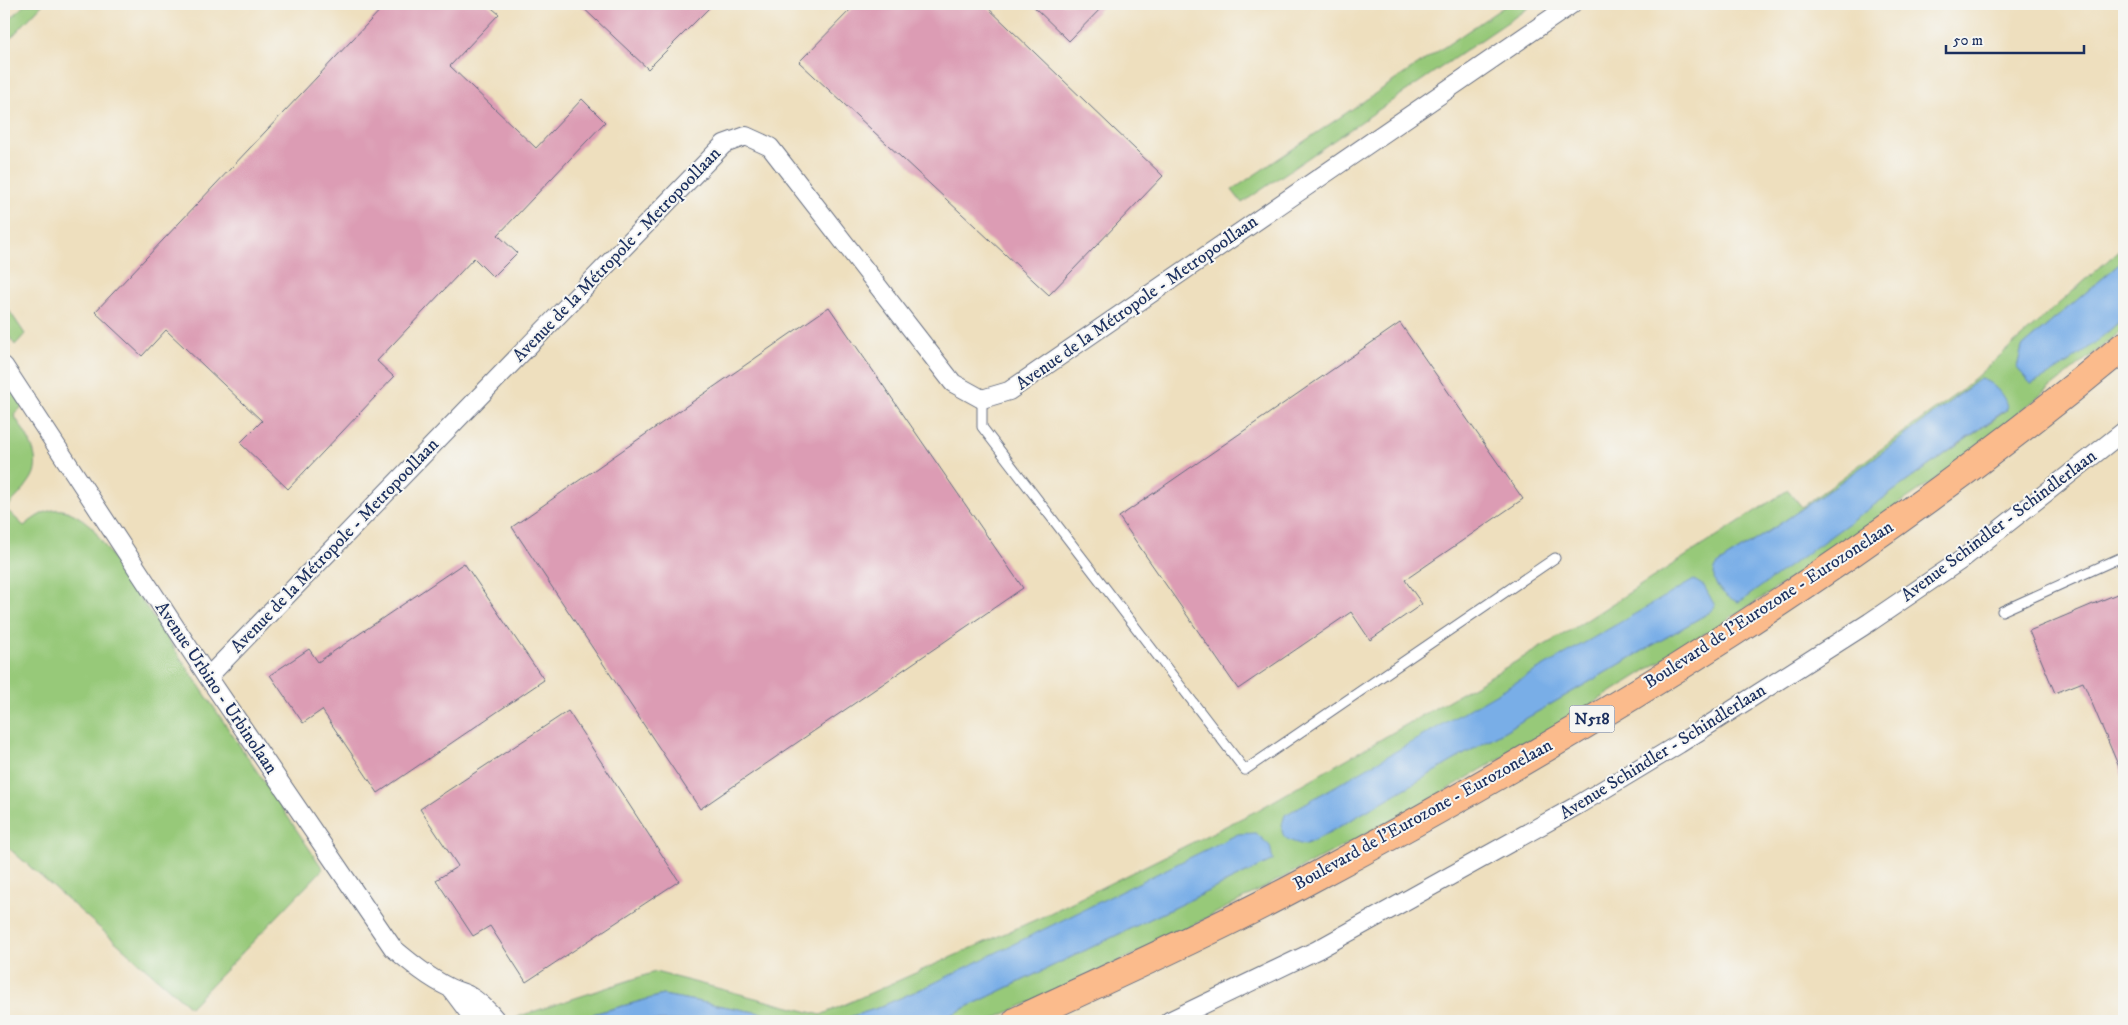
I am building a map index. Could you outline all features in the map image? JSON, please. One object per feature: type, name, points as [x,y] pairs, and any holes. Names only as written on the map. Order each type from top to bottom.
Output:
[{"type":"highway","name":"Boulevard de l'Eurozone - Eurozonelaan","points":[[1017,1021],[1163,953],[1303,884],[1503,772],[1655,681],[1761,614],[1946,486],[2124,346]]},
{"type":"street","name":"Avenue de la Métropole - Metropoollaan","points":[[208,677],[724,144],[746,136],[770,147],[953,383],[982,399],[1009,391],[1572,4]]},
{"type":"street","name":"Avenue Urbino - Urbinolaan","points":[[4,366],[208,677],[393,948],[414,966],[451,989],[468,995],[482,1005],[496,1021]]},
{"type":"street","name":"Avenue Schindler - Schindlerlaan","points":[[1169,1021],[1317,950],[1578,805],[1680,744],[1870,622],[1961,560],[2123,436]]},
{"type":"street","name":"Avenue Urbino - Urbinolaan","points":[[451,989],[474,1021]]},
{"type":"lane","points":[[982,399],[982,427],[1245,770],[1556,558]]},
{"type":"lane","points":[[2002,611],[2124,556]]},
{"type":"green space","points":[[25,4],[43,4],[4,45],[4,26]]},
{"type":"green space","points":[[1508,4],[1534,4],[1242,203],[1232,190]]},
{"type":"green space","points":[[2124,246],[2124,260],[2022,347],[2017,368],[2108,332],[2124,317],[2124,329],[1934,480],[1765,596],[1563,722],[1417,807],[1159,943],[989,1021],[938,1021],[1273,860],[928,986],[875,1009],[837,1021],[803,1021],[663,995],[593,1014],[596,1021],[511,1021],[520,1016],[655,972],[821,1015],[1044,916],[1258,810],[1576,627],[1788,490],[1802,507],[1959,392]],"holes":[[[1979,379],[2007,410],[1738,602],[1718,564],[1851,475]],[[1710,612],[1323,836],[1304,845]]]},
{"type":"green space","points":[[4,303],[25,334],[15,345],[4,329]]},
{"type":"green space","points":[[4,377],[23,406],[14,415],[29,439],[36,465],[34,474],[27,486],[6,509],[24,526],[42,514],[58,510],[74,514],[92,527],[323,869],[190,1007],[4,844]]},
{"type":"water","points":[[2124,260],[2124,317],[2080,354],[2031,384],[2017,368],[2022,347]]},
{"type":"water","points":[[1980,379],[1985,380],[1998,390],[2007,409],[1744,599],[1738,602],[1722,592],[1714,576],[1718,564],[1851,474]]},
{"type":"water","points":[[1694,580],[1704,586],[1715,606],[1710,612],[1323,836],[1304,845],[1288,839],[1282,833],[1285,815]]},
{"type":"water","points":[[1256,833],[1270,846],[1273,860],[938,1021],[837,1021],[875,1009],[928,986],[1238,834]]},
{"type":"water","points":[[663,995],[803,1021],[596,1021],[593,1014]]},
{"type":"building","points":[[386,4],[487,4],[499,14],[450,66],[536,148],[582,99],[605,122],[498,235],[517,253],[493,277],[474,258],[377,361],[394,377],[288,489],[240,443],[262,421],[166,330],[142,356],[95,312]]},
{"type":"building","points":[[579,4],[713,4],[648,69]]},
{"type":"building","points":[[856,4],[984,4],[1163,176],[1049,295],[799,62]]},
{"type":"building","points":[[1031,4],[1105,4],[1069,41]]},
{"type":"building","points":[[829,307],[1023,588],[700,809],[512,527]]},
{"type":"building","points":[[1400,323],[1523,499],[1405,580],[1422,604],[1370,640],[1351,612],[1238,689],[1119,517]]},
{"type":"building","points":[[464,563],[544,680],[378,793],[322,710],[303,723],[270,675],[309,649],[318,662]]},
{"type":"building","points":[[2124,591],[2124,779],[2083,682],[2055,693],[2029,631]]},
{"type":"building","points":[[568,711],[679,881],[526,982],[490,926],[473,936],[436,880],[458,866],[420,809]]}]
